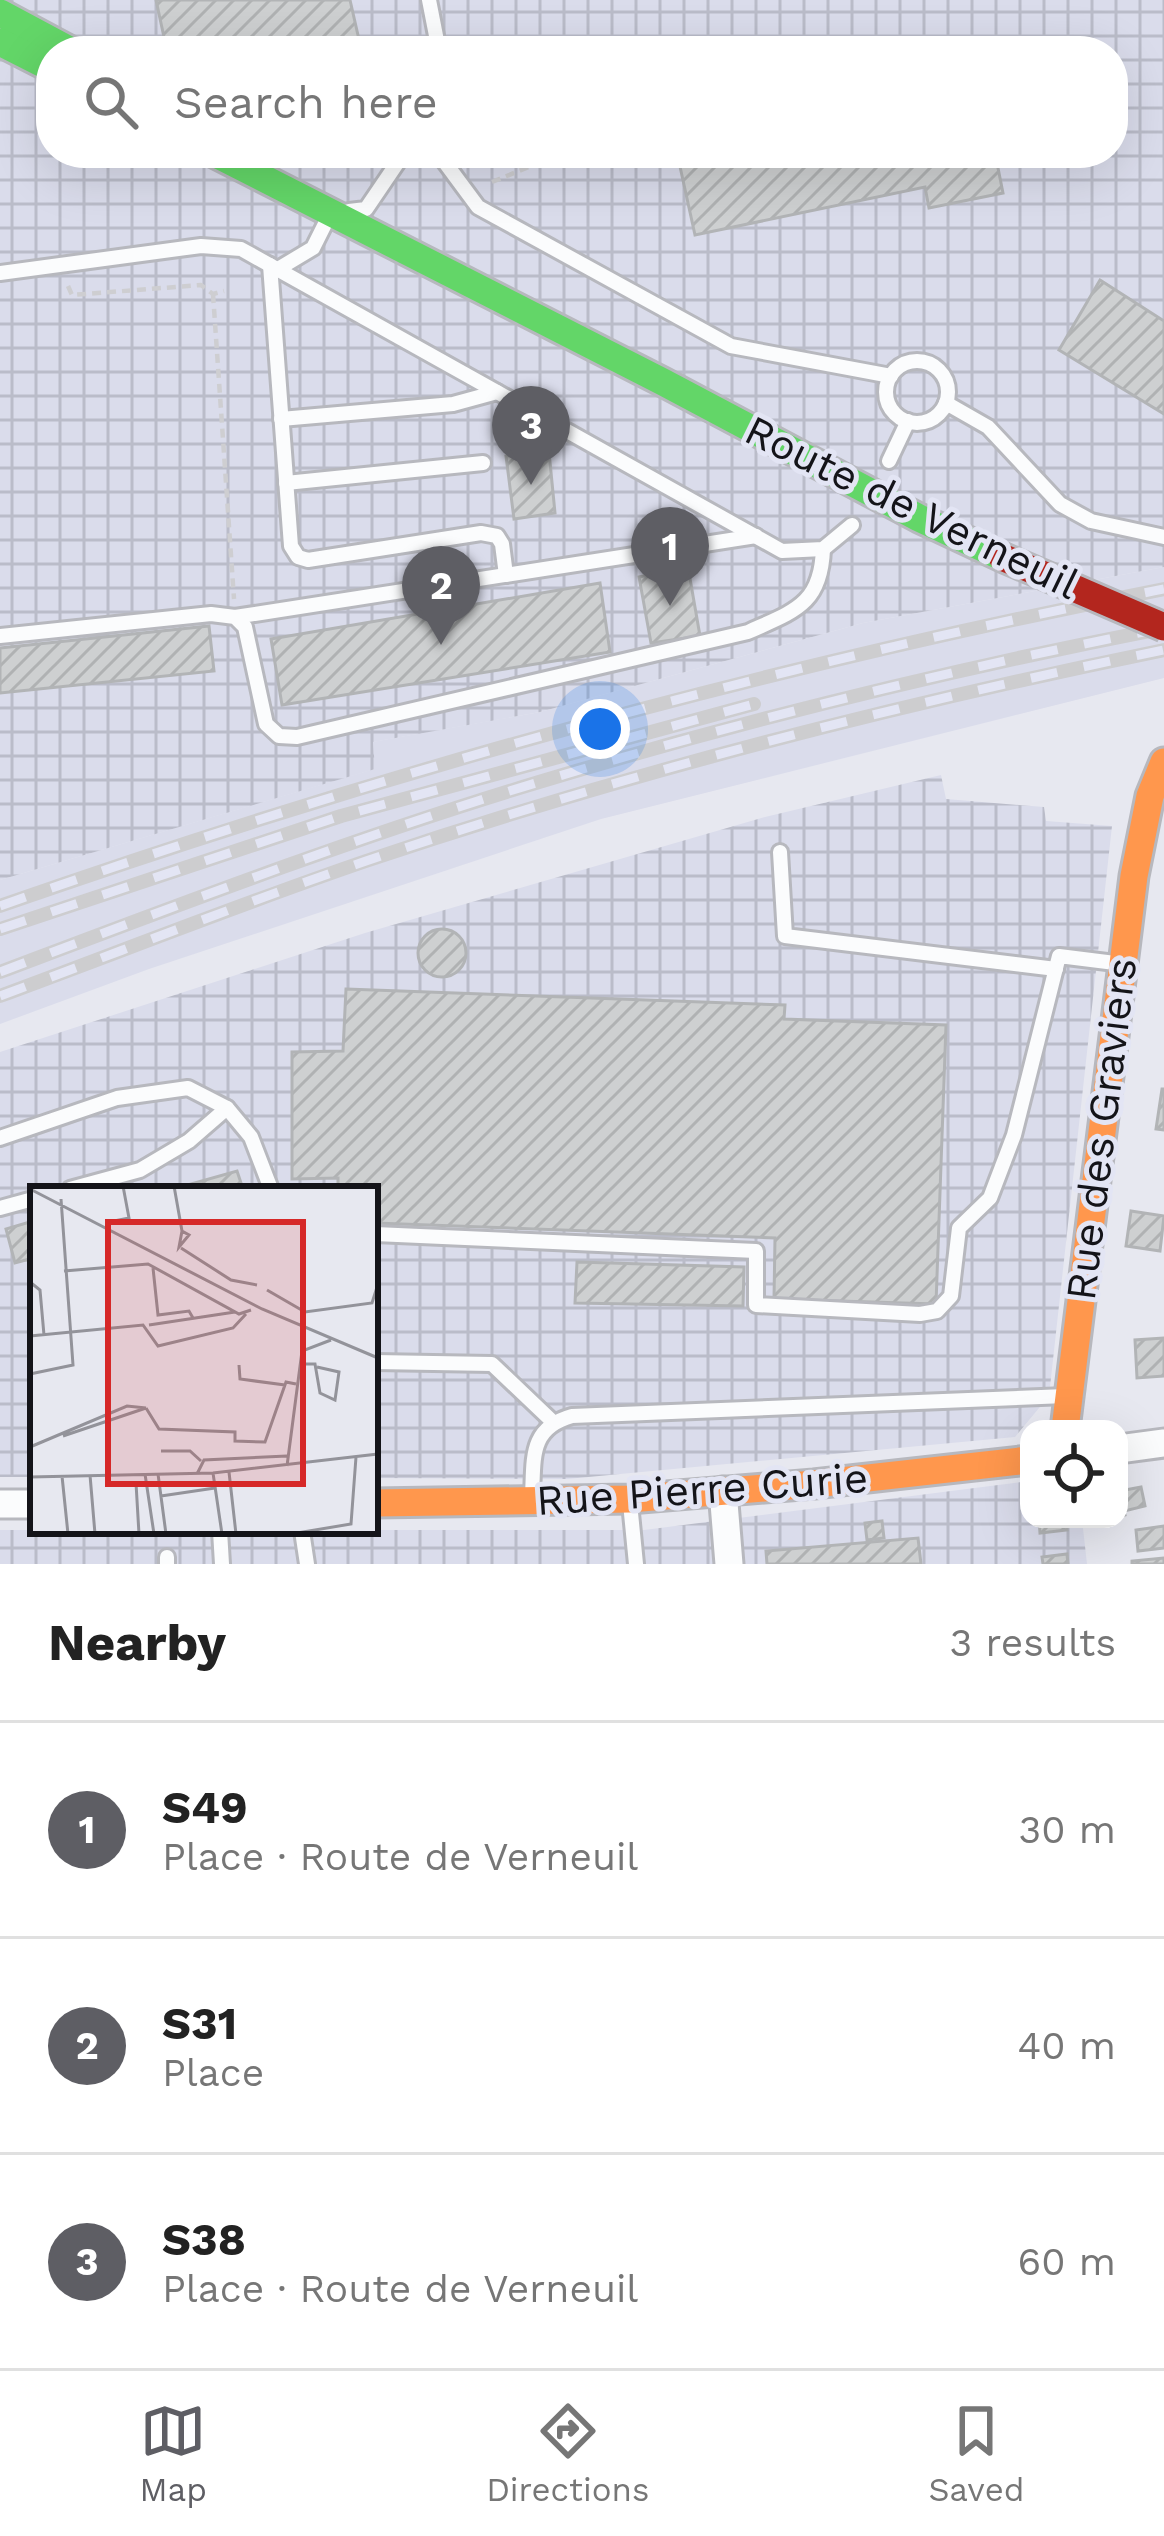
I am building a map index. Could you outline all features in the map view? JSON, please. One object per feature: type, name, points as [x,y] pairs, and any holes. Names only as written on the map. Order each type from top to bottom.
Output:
[{"type":"main road","points":[[0,13],[43,36]]},
{"type":"main road","points":[[0,42],[36,60]]},
{"type":"main road","name":"Route de Verneuil","points":[[243,168],[900,508],[1164,627]]},
{"type":"main road","name":"Route de Verneuil","points":[[290,168],[663,382]]},
{"type":"main road","name":"Rue des Graviers","points":[[1065,1420],[1123,964],[1152,843],[1150,796],[1164,762]]},
{"type":"main road","name":"Rue Pierre Curie","points":[[378,1504],[629,1498],[1020,1461]]},
{"type":"street","points":[[1128,1448],[1164,1443]]},
{"type":"street","points":[[723,1491],[729,1564]]},
{"type":"lane","points":[[429,0],[436,36]]},
{"type":"lane","points":[[274,267],[313,248],[330,214],[366,209],[394,168]]},
{"type":"lane","points":[[449,168],[478,207],[731,346],[891,376]]},
{"type":"lane","points":[[0,273],[201,246],[241,249],[782,551],[823,549],[852,525]]},
{"type":"lane","points":[[274,267],[291,546],[298,557],[308,560],[481,533],[497,536],[502,544],[506,575]]},
{"type":"lane","points":[[916,361],[935,367],[947,383],[946,403],[926,422],[908,421],[888,403],[891,376],[897,368],[916,361]]},
{"type":"lane","points":[[281,419],[453,404],[497,392]]},
{"type":"lane","points":[[946,403],[988,427],[1060,504],[1091,521],[1164,537]]},
{"type":"lane","points":[[889,461],[908,421]]},
{"type":"lane","points":[[286,483],[483,463]]},
{"type":"lane","points":[[0,636],[211,614],[236,616],[756,536]]},
{"type":"lane","points":[[236,616],[245,627],[266,724],[279,736],[297,737],[748,632],[788,614],[812,593],[822,578],[823,549]]},
{"type":"lane","points":[[780,852],[785,936],[1056,969]]},
{"type":"lane","points":[[378,1234],[756,1251],[756,1305],[937,1311],[951,1296],[959,1228],[990,1198],[1015,1135],[1059,956],[1123,964]]},
{"type":"lane","points":[[0,1138],[117,1098],[188,1088],[227,1108],[251,1137],[270,1186]]},
{"type":"lane","points":[[81,1186],[140,1170],[189,1141],[227,1108]]},
{"type":"lane","points":[[0,1208],[30,1200]]},
{"type":"lane","points":[[378,1363],[492,1364],[553,1421]]},
{"type":"lane","points":[[531,1502],[537,1440],[553,1421],[572,1416],[1066,1396]]},
{"type":"lane","points":[[629,1498],[636,1564]]},
{"type":"lane","points":[[220,1534],[222,1564]]},
{"type":"lane","points":[[302,1534],[307,1564]]},
{"type":"path","points":[[492,182],[526,168]]},
{"type":"path","points":[[56,266],[72,295],[201,285],[213,294],[236,616]]},
{"type":"path","points":[[213,294],[224,291]]},
{"type":"shaded area","points":[[0,0],[1164,0],[1164,567],[863,623],[540,712],[373,742],[375,769],[0,880]]},
{"type":"shaded area","points":[[1164,567],[1164,678],[601,819],[149,969],[0,1024],[0,880],[374,769],[372,742],[540,712],[863,623]]},
{"type":"shaded area","points":[[941,775],[946,799],[1044,807],[1046,821],[1112,826],[1049,1396],[1029,1420],[1020,1420],[1015,1437],[567,1479],[378,1478],[378,1186],[30,1186],[30,1477],[0,1477],[0,1052],[365,933],[765,817]]},
{"type":"shaded area","points":[[1020,1482],[1020,1528],[1083,1528],[1087,1564],[0,1564],[0,1530],[30,1530],[30,1534],[378,1534],[378,1530],[644,1530]]},
{"type":"building","points":[[156,0],[350,0],[358,36],[164,36]]},
{"type":"building","points":[[680,168],[998,168],[1003,193],[929,208],[925,187],[695,235]]},
{"type":"building","points":[[1100,280],[1164,321],[1164,414],[1059,350]]},
{"type":"building","points":[[549,452],[555,513],[514,519],[506,456]]},
{"type":"building","points":[[688,567],[700,636],[651,643],[639,577]]},
{"type":"building","points":[[600,583],[610,652],[282,705],[271,639]]},
{"type":"building","points":[[209,626],[214,671],[0,693],[0,648]]},
{"type":"building","points":[[442,929],[459,936],[466,953],[459,970],[442,977],[425,970],[418,953],[425,936]]},
{"type":"building","points":[[346,989],[785,1005],[784,1019],[946,1025],[936,1304],[774,1299],[775,1238],[378,1223],[378,1186],[338,1186],[338,1178],[292,1179],[292,1052],[343,1051]]},
{"type":"building","points":[[1164,1089],[1164,1130],[1156,1129]]},
{"type":"building","points":[[237,1171],[242,1186],[192,1186]]},
{"type":"building","points":[[1131,1211],[1164,1216],[1160,1251],[1126,1246]]},
{"type":"building","points":[[30,1222],[30,1259],[15,1263],[6,1229]]},
{"type":"building","points":[[577,1262],[744,1267],[743,1306],[575,1303]]},
{"type":"building","points":[[1164,1338],[1164,1376],[1137,1378],[1135,1340]]},
{"type":"building","points":[[1141,1487],[1145,1506],[1128,1510],[1128,1489]]},
{"type":"building","points":[[882,1521],[884,1538],[867,1540],[865,1523]]},
{"type":"building","points":[[1164,1526],[1164,1548],[1138,1551],[1136,1530]]},
{"type":"building","points":[[1040,1528],[1067,1528],[1067,1530],[1040,1533]]},
{"type":"building","points":[[918,1538],[921,1564],[767,1564],[766,1551]]},
{"type":"building","points":[[1067,1554],[1068,1564],[1043,1564],[1042,1557]]},
{"type":"building","points":[[1164,1558],[1164,1564],[1132,1564],[1132,1561]]},
{"type":"railway","points":[[0,906],[287,811],[576,726],[869,652],[1164,589]]},
{"type":"railway","points":[[0,972],[335,849],[539,782],[850,697],[1164,628]]},
{"type":"railway","points":[[0,996],[320,877],[563,799],[862,718],[1164,650]]},
{"type":"railway","points":[[0,929],[341,816],[754,704]]},
{"type":"traffic: fast","points":[[0,13],[43,36]]},
{"type":"traffic: fast","points":[[0,42],[36,60]]},
{"type":"traffic: fast","points":[[243,168],[1002,557]]},
{"type":"traffic: slow","points":[[1066,1420],[1134,876],[1150,796],[1164,762]]},
{"type":"traffic: slow","points":[[378,1503],[629,1499],[1020,1461]]},
{"type":"traffic: jam","points":[[1002,557],[1164,627]]},
{"type":"place","name":"S38","points":[[531,485]]},
{"type":"place","name":"S49","points":[[670,606]]},
{"type":"place","name":"S31","points":[[441,645]]}]
